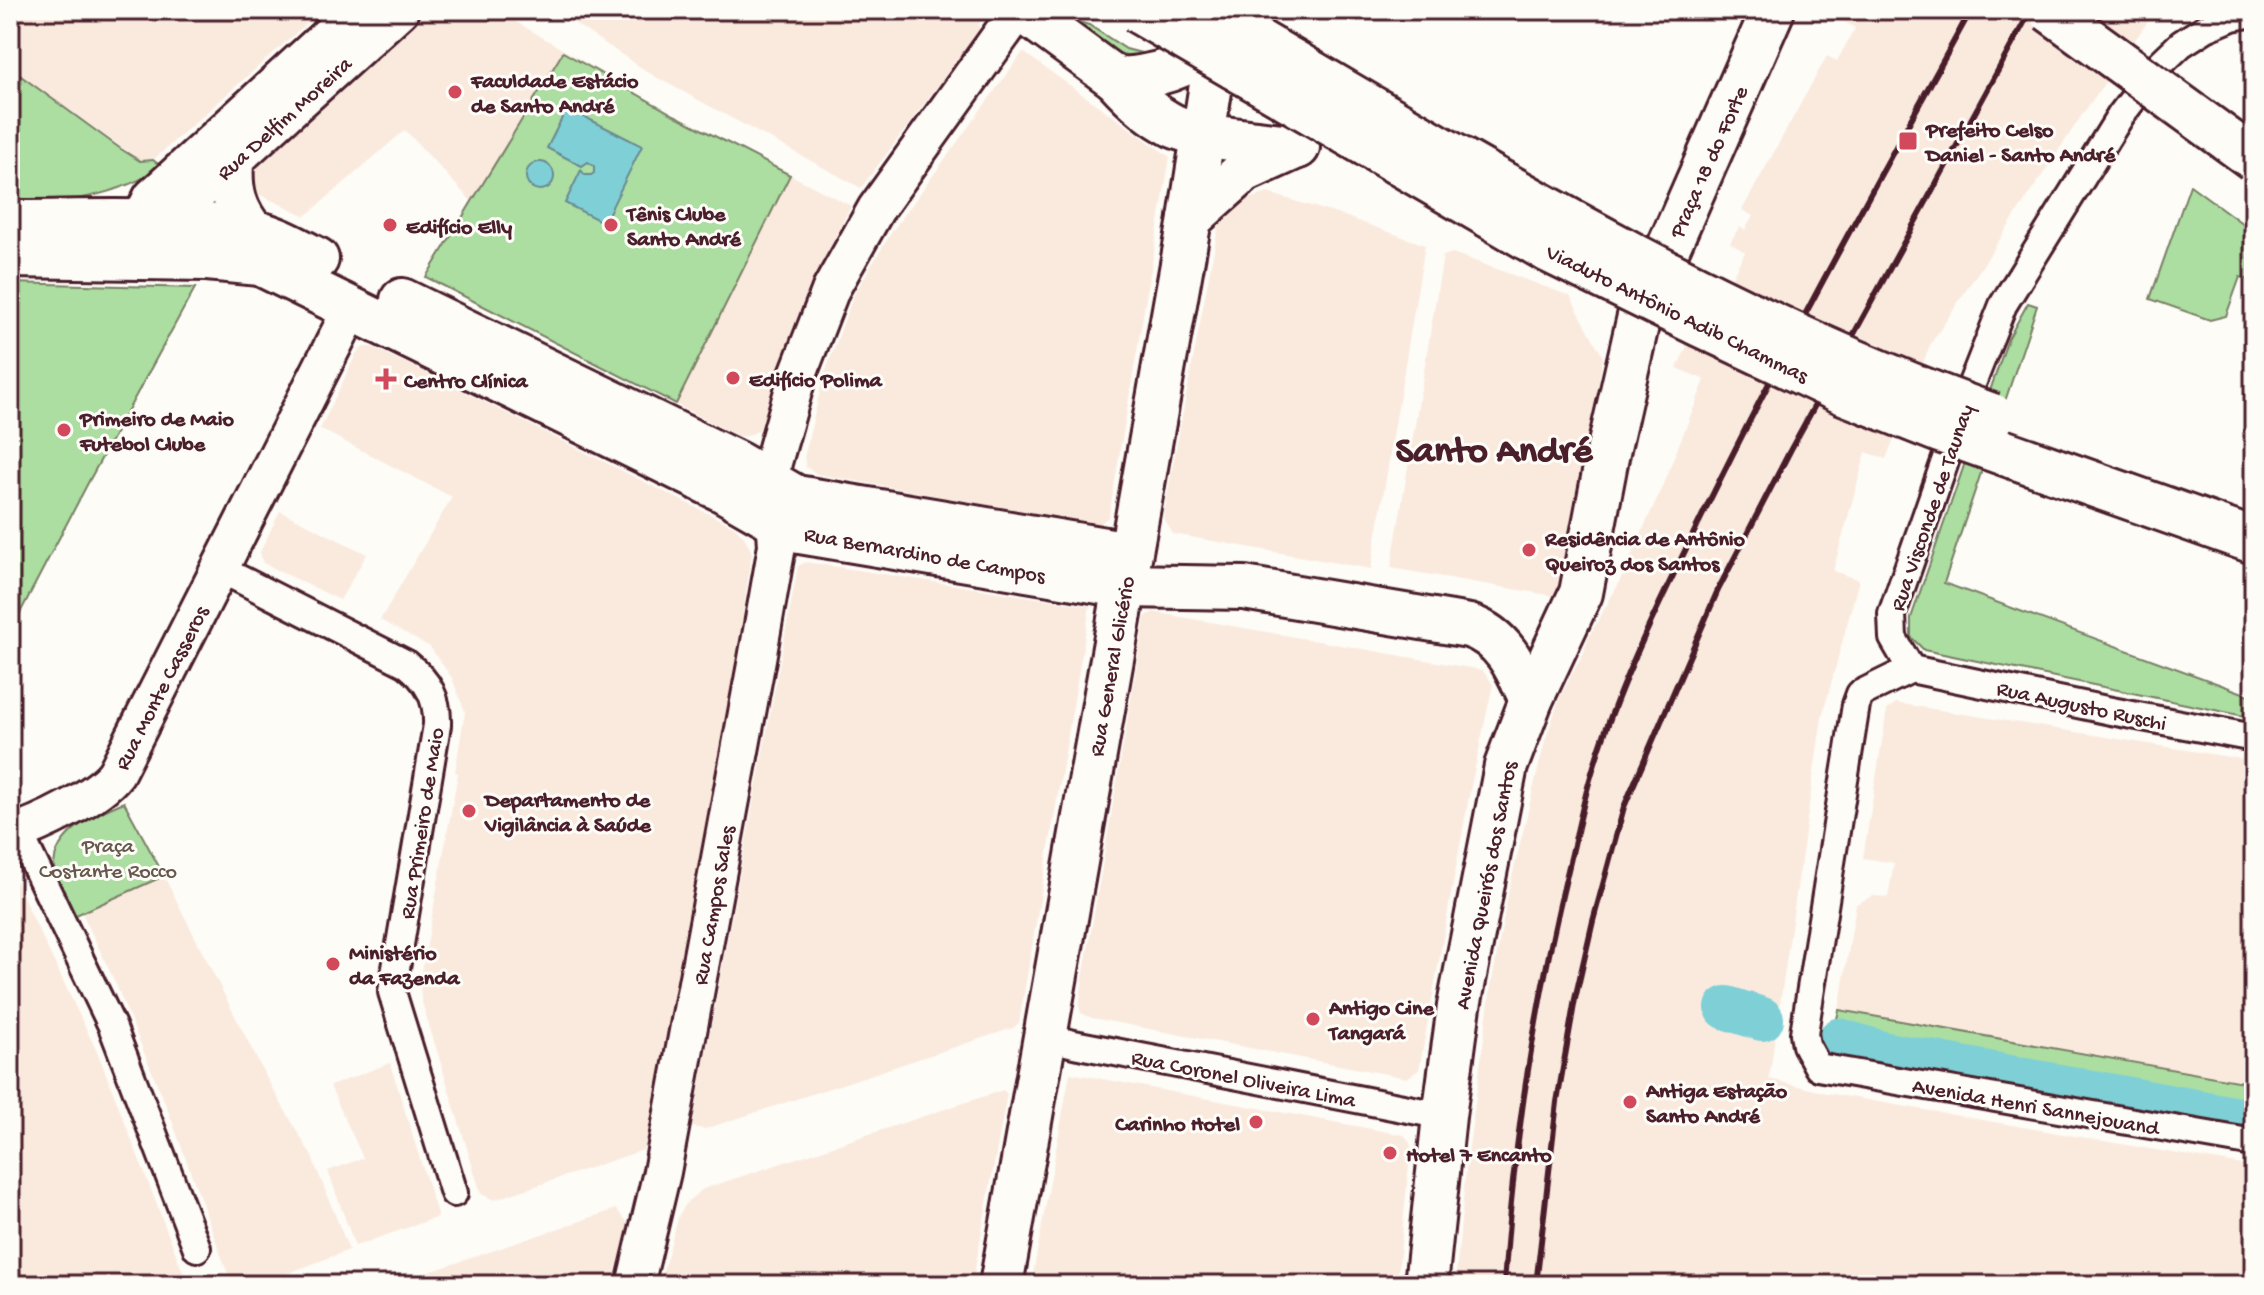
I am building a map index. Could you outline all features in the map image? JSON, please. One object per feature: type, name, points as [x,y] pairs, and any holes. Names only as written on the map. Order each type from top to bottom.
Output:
[{"type":"highway","name":"Viaduto Antônio Adib Chammas","points":[[1137,10],[1549,250],[1700,324],[1844,392],[1899,414],[2254,541]]},
{"type":"highway","name":"Viaduto Antônio Adib Chammas","points":[[1214,19],[1564,220],[1859,364],[1953,402],[2254,509]]},
{"type":"main road","points":[[1020,10],[1116,79],[1129,94],[1161,118],[1183,129],[1298,147],[1244,171],[1190,219]]},
{"type":"main road","name":"Praça 18 do Forte","points":[[1640,312],[1773,10]]},
{"type":"main road","points":[[2049,10],[2254,159]]},
{"type":"main road","points":[[1116,79],[1177,69],[1214,19]]},
{"type":"main road","name":"Rua General Glicério","points":[[1001,1285],[1190,219],[1204,133],[1214,19]]},
{"type":"main road","points":[[232,163],[233,198],[253,232]]},
{"type":"main road","points":[[10,222],[152,235]]},
{"type":"main road","name":"Rua Bernardino de Campos","points":[[152,235],[253,232],[288,245],[737,463],[775,504],[794,531],[1126,569],[1469,626],[1488,634],[1501,645],[1531,700]]},
{"type":"main road","points":[[10,256],[152,235]]},
{"type":"main road","name":"Rua Bernardino de Campos","points":[[152,235],[207,259],[260,264],[732,495],[775,504]]},
{"type":"main road","name":"Avenida Queirós dos Santos","points":[[1426,1285],[1459,1006],[1498,797],[1513,745],[1585,577],[1607,457],[1640,312]]},
{"type":"street","name":"Rua Delfim Moreira","points":[[356,10],[152,197],[145,211],[152,235],[400,10]]},
{"type":"street","name":"Rua Campos Sales","points":[[635,1285],[653,1218],[776,554],[772,466],[798,374],[823,306],[841,268],[876,209],[1020,10]]},
{"type":"street","name":"Rua Visconde de Taunay","points":[[1911,669],[1893,638],[1892,614],[1973,381],[2003,305],[2121,115],[2159,65],[2181,44],[2206,28],[2232,17],[2254,13]]},
{"type":"street","name":"Rua Monte Casseros","points":[[197,1248],[112,1026],[14,833],[91,796],[109,783],[122,764],[352,308]]},
{"type":"street","name":"Rua Primeiro de Maio","points":[[220,569],[407,664],[422,678],[435,700],[437,725],[392,992],[454,1193]]},
{"type":"street","name":"Rua Augusto Ruschi","points":[[1911,669],[2254,738]]},
{"type":"street","name":"Avenida Henri Sannejouand","points":[[1911,669],[1860,694],[1856,705],[1804,1033],[1806,1045],[1818,1067],[2254,1143]]},
{"type":"street","name":"Rua Coronel Oliveira Lima","points":[[1044,1044],[1062,1041],[1444,1116]]},
{"type":"shaded area","points":[[10,10],[322,10],[153,160],[141,161],[10,68]]},
{"type":"shaded area","points":[[431,10],[496,10],[674,115],[851,206],[812,283],[759,430],[748,436],[738,436],[426,277],[472,202],[405,130],[306,216],[256,193],[254,170]]},
{"type":"shaded area","points":[[554,10],[974,10],[980,20],[979,31],[861,188],[654,76]]},
{"type":"shaded area","points":[[1838,10],[2156,10],[2082,115],[1930,345],[1886,459],[1866,452],[1833,571],[1859,580],[1822,717],[1769,1079],[1827,1093],[2254,1167],[2254,1285],[1455,1285],[1466,1169],[1491,986],[1509,889],[1545,741],[1560,696],[1618,585],[1705,380],[1677,368],[1689,342],[1696,346],[1745,252],[1730,243],[1739,227],[1745,230],[1753,216],[1742,210],[1827,56],[1837,61],[1855,28],[1835,16]]},
{"type":"shaded area","points":[[1023,52],[1170,157],[1109,516],[1099,525],[817,474],[806,467],[804,458],[823,378],[854,294],[891,233]]},
{"type":"shaded area","points":[[1268,193],[1425,245],[1371,569],[1173,534],[1163,517],[1219,223],[1238,202]]},
{"type":"shaded area","points":[[1453,253],[1570,296],[1603,357],[1564,588],[1554,596],[1391,568],[1443,256]]},
{"type":"shaded area","points":[[364,347],[372,347],[414,367],[735,527],[752,553],[727,718],[647,1143],[643,1150],[494,1200],[481,1194],[421,999],[420,982],[458,773],[455,772],[465,712],[452,678],[430,647],[380,620],[452,497],[320,429],[357,352]]},
{"type":"shaded area","points":[[280,511],[367,554],[340,600],[263,563],[260,552]]},
{"type":"shaded area","points":[[806,562],[1090,606],[1019,1023],[1013,1028],[705,1129],[692,1127],[798,566]]},
{"type":"shaded area","points":[[1153,612],[1482,670],[1493,684],[1470,791],[1419,1070],[1407,1078],[1092,1018],[1081,1013],[1083,978],[1145,617]]},
{"type":"shaded area","points":[[1896,703],[2254,761],[2254,1084],[1839,1010],[1856,904],[1873,896],[1888,897],[1894,863],[1863,858],[1887,710]]},
{"type":"shaded area","points":[[10,870],[99,1056],[188,1285],[10,1285]]},
{"type":"shaded area","points":[[164,876],[266,1077],[312,1157],[349,1250],[257,1285],[232,1285],[169,1113],[115,982],[82,913]]},
{"type":"shaded area","points":[[390,1063],[438,1217],[355,1246],[328,1171],[363,1158],[330,1086]]},
{"type":"shaded area","points":[[1070,1073],[1404,1135],[1411,1145],[1397,1285],[1031,1285]]},
{"type":"shaded area","points":[[1003,1090],[1007,1094],[972,1285],[659,1285],[679,1215],[688,1201],[703,1189]]},
{"type":"shaded area","points":[[616,1209],[629,1224],[612,1285],[391,1285]]},
{"type":"green space","points":[[1065,18],[1089,25],[1126,49],[1153,56],[1128,56],[1117,52]]},
{"type":"green space","name":"Tênis Clube Santo André","points":[[563,52],[674,115],[790,175],[676,404],[426,277]]},
{"type":"green space","points":[[10,68],[121,149],[140,161],[153,160],[162,167],[127,185],[89,197],[10,206]]},
{"type":"green space","points":[[2190,185],[2254,232],[2254,281],[2240,277],[2226,316],[2210,320],[2150,299]]},
{"type":"green space","name":"Primeiro de Maio Futebol Clube","points":[[10,283],[195,288],[10,632]]},
{"type":"green space","points":[[2028,303],[2037,306],[1944,583],[2254,697],[2254,718],[1924,650],[1911,637],[1911,618],[2008,339]]},
{"type":"green space","name":"Praça Costante Rocco","points":[[124,802],[164,876],[74,916],[55,875],[54,861],[58,849],[75,828]]},
{"type":"green space","points":[[1839,1010],[2254,1084],[2254,1130],[1849,1057],[1841,1053],[1834,1032]]},
{"type":"water","points":[[567,108],[642,146],[604,223],[565,203],[581,170],[585,175],[591,175],[594,166],[588,162],[582,166],[547,148]]},
{"type":"water","points":[[540,162],[550,166],[554,176],[550,186],[540,190],[530,186],[526,176],[530,166]]},
{"type":"waterway","points":[[1727,1008],[1762,1019]]},
{"type":"waterway","points":[[1839,1040],[1886,1054],[2254,1122]]},
{"type":"railway","points":[[1504,1285],[1520,1128],[1545,972],[1585,799],[1614,708],[1658,607],[1769,384],[1971,10]]},
{"type":"railway","points":[[1536,1285],[1557,1102],[1575,999],[1624,807],[1718,590],[1791,449],[2031,10]]},
{"type":"place","name":"Faculdade Estácio de Santo André","points":[[455,92]]},
{"type":"place","name":"Prefeito Celso Daniel - Santo André","points":[[1908,141]]},
{"type":"place","name":"Edifício Elly","points":[[390,225]]},
{"type":"place","name":"Tênis Clube Santo André","points":[[611,225]]},
{"type":"place","name":"Edifício Polima","points":[[733,378]]},
{"type":"place","name":"Centro Clínica","points":[[386,379]]},
{"type":"place","name":"Primeiro de Maio Futebol Clube","points":[[64,430]]},
{"type":"place","name":"Residência de Antônio Queiroz dos Santos","points":[[1529,550]]},
{"type":"place","name":"Departamento de Vigilância à Saúde","points":[[469,811]]},
{"type":"place","name":"Ministério da Fazenda","points":[[333,964]]},
{"type":"place","name":"Antigo Cine Tangará","points":[[1313,1019]]},
{"type":"place","name":"Antiga Estação Santo André","points":[[1630,1102]]},
{"type":"place","name":"Carinho Hotel","points":[[1256,1122]]},
{"type":"place","name":"Hotel 7 Encanto","points":[[1390,1153]]},
{"type":"district","name":"Santo André","points":[[1494,447]]}]
